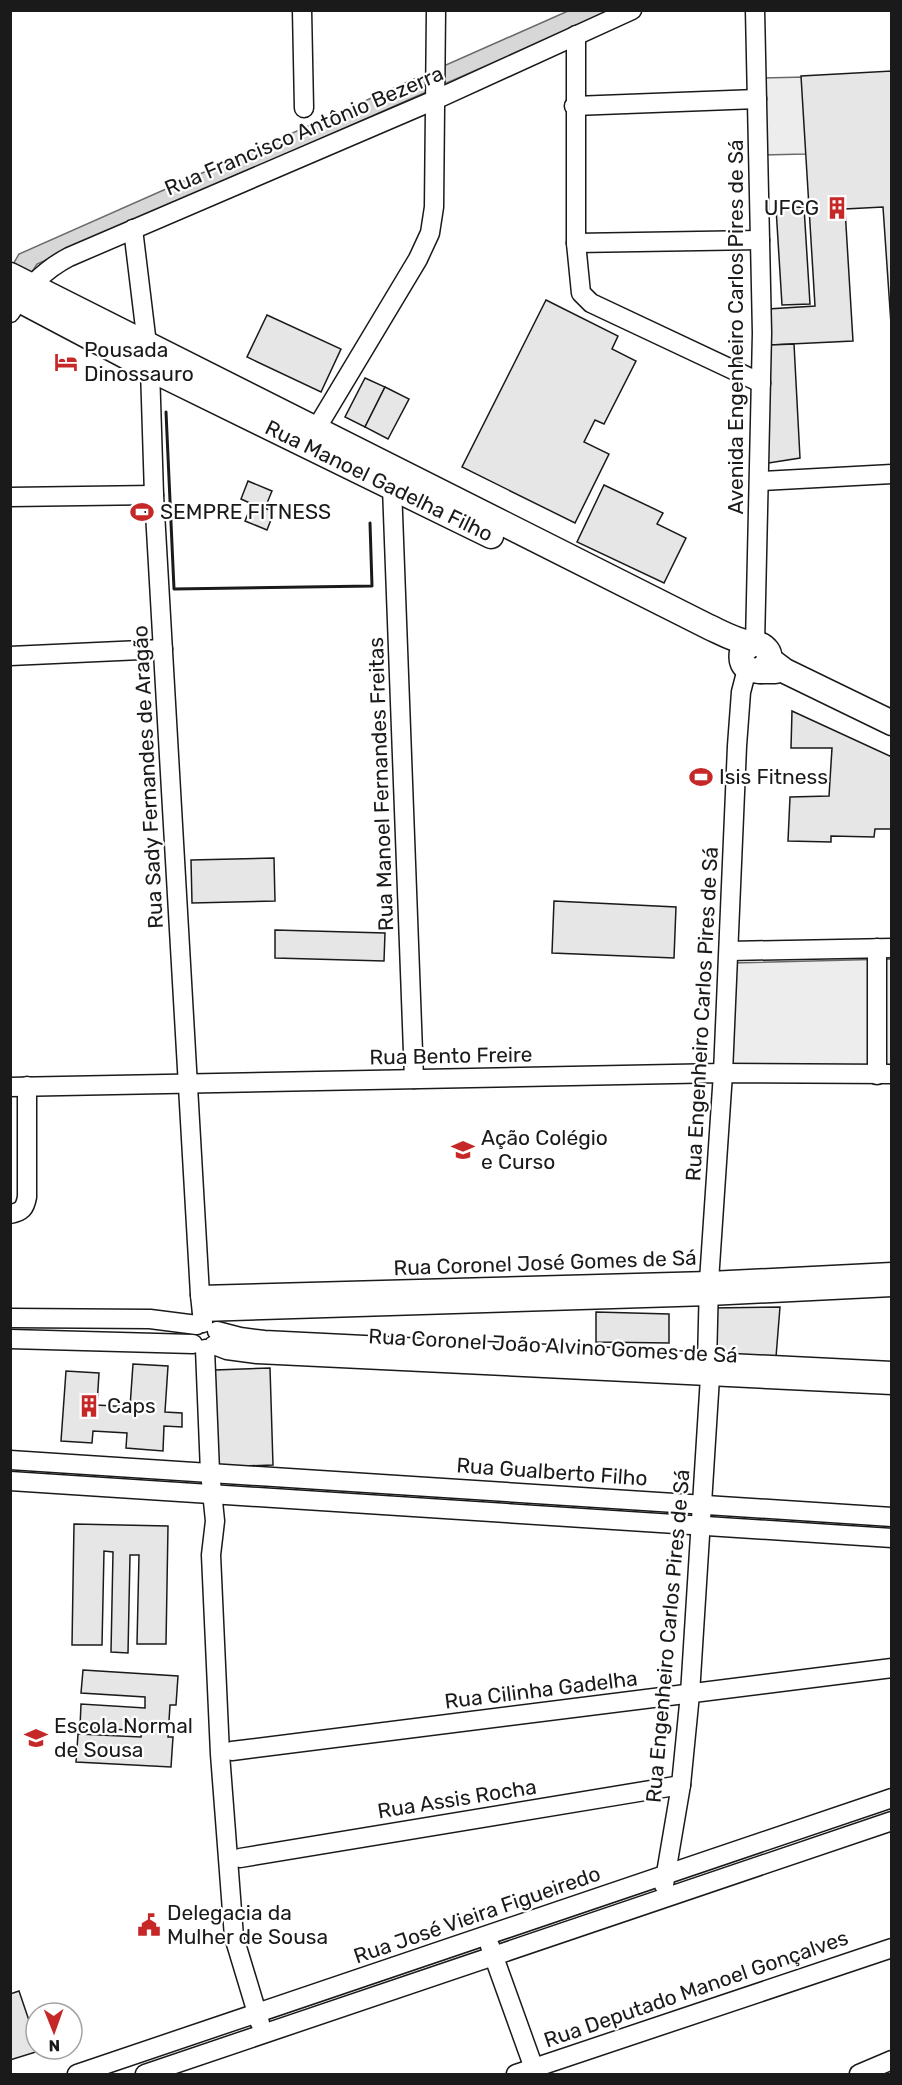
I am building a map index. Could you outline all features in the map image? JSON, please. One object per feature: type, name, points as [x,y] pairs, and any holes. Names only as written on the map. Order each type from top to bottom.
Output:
[{"type":"main road","name":"Rua Manoel Gadelha Filho","points":[[17,292],[147,344],[709,627],[758,659]]},
{"type":"main road","name":"Rua Manoel Gadelha Filho","points":[[17,292],[150,369],[713,645],[758,659]]},
{"type":"main road","points":[[758,659],[891,723]]},
{"type":"street","points":[[302,10],[304,108]]},
{"type":"street","points":[[316,429],[418,259],[430,233],[436,178],[436,10]]},
{"type":"street","name":"Rua Francisco Antônio Bezerra","points":[[17,292],[69,256],[632,10]]},
{"type":"street","name":"Avenida Engenheiro Carlos Pires de Sá","points":[[755,10],[761,383],[758,659]]},
{"type":"street","points":[[576,35],[574,106],[579,289],[591,303],[761,383]]},
{"type":"street","points":[[574,106],[757,99]]},
{"type":"street","name":"Rua Sady Fernandes de Aragão","points":[[132,229],[150,369],[154,495],[212,1494]]},
{"type":"street","points":[[576,243],[760,240]]},
{"type":"street","points":[[760,481],[891,474]]},
{"type":"street","name":"Rua Manoel Fernandes Freitas","points":[[392,487],[414,1080]]},
{"type":"street","points":[[10,497],[154,495]]},
{"type":"street","points":[[10,656],[163,649]]},
{"type":"street","name":"Rua Engenheiro Carlos Pires de Sá","points":[[663,1898],[681,1785],[690,1694],[713,1370],[709,1288],[723,1073],[740,707],[758,659]]},
{"type":"street","points":[[729,951],[884,948],[884,1075]]},
{"type":"street","name":"Rua Bento Freire","points":[[19,1086],[723,1073],[884,1075]]},
{"type":"street","points":[[10,1214],[20,1212],[26,1206],[27,1197],[19,1086]]},
{"type":"street","name":"Rua Coronel José Gomes de Sá","points":[[204,1328],[891,1272]]},
{"type":"street","name":"Rua Coronel José Gomes de Sá","points":[[709,1288],[891,1287]]},
{"type":"street","points":[[10,1318],[150,1319],[204,1328]]},
{"type":"street","points":[[10,1339],[204,1328]]},
{"type":"street","name":"Rua Coronel João Alvino Gomes de Sá","points":[[204,1328],[227,1350],[257,1354],[381,1353],[883,1378]]},
{"type":"street","name":"Rua Gualberto Filho","points":[[10,1460],[882,1516]]},
{"type":"street","points":[[32,1483],[34,1462]]},
{"type":"street","points":[[318,1501],[320,1479]]},
{"type":"street","name":"Rua Gualberto Filho","points":[[10,1481],[891,1538]]},
{"type":"street","points":[[475,1511],[477,1489]]},
{"type":"street","points":[[212,1494],[215,1521],[211,1550],[220,1754],[234,1938],[263,2034]]},
{"type":"street","points":[[870,1537],[882,1516]]},
{"type":"street","points":[[215,1521],[220,1534],[221,1546],[240,1858],[243,1965]]},
{"type":"street","name":"Rua Cilinha Gadelha","points":[[232,1751],[891,1668]]},
{"type":"street","name":"Rua Assis Rocha","points":[[240,1858],[681,1785]]},
{"type":"street","name":"Rua José Vieira Figueiredo","points":[[77,2074],[891,1798]]},
{"type":"street","name":"Rua José Vieira Figueiredo","points":[[145,2074],[891,1821]]},
{"type":"street","points":[[487,1936],[535,2071]]},
{"type":"street","name":"Rua Deputado Manoel Gonçalves","points":[[516,2074],[535,2071],[891,1948]]},
{"type":"street","points":[[859,2074],[891,2060]]},
{"type":"shaded area","points":[[568,11],[610,11],[37,264],[21,289],[11,268],[19,254]]},
{"type":"shaded area","points":[[805,77],[806,154],[763,155],[762,78]]},
{"type":"shaded area","points":[[891,959],[891,1066],[732,1067],[733,963]]},
{"type":"building","name":"UFCG","points":[[892,71],[892,339],[883,207],[845,209],[853,341],[770,345],[768,309],[815,306],[801,76]]},
{"type":"building","points":[[804,207],[810,304],[782,305],[776,208]]},
{"type":"building","points":[[546,300],[618,336],[612,349],[636,361],[604,424],[595,420],[584,442],[609,454],[575,523],[462,467]]},
{"type":"building","points":[[267,315],[341,349],[321,392],[247,357]]},
{"type":"building","points":[[794,344],[800,458],[762,464],[770,345]]},
{"type":"building","points":[[365,378],[385,387],[365,427],[345,417]]},
{"type":"building","points":[[385,387],[409,399],[388,439],[365,427]]},
{"type":"building","points":[[248,481],[272,491],[265,508],[274,512],[267,530],[245,521],[252,504],[241,499]]},
{"type":"building","points":[[604,485],[663,513],[657,524],[686,538],[664,583],[577,542]]},
{"type":"building","points":[[792,711],[892,757],[892,829],[875,829],[874,837],[831,836],[831,842],[788,841],[790,797],[829,796],[832,748],[791,748]]},
{"type":"building","points":[[274,858],[275,901],[192,903],[191,860]]},
{"type":"building","points":[[554,901],[676,907],[674,958],[552,953]]},
{"type":"building","points":[[275,930],[385,933],[384,961],[275,958]]},
{"type":"building","points":[[780,1307],[776,1357],[714,1354],[712,1308]]},
{"type":"building","points":[[596,1312],[669,1314],[669,1343],[596,1342]]},
{"type":"building","name":"Caps","points":[[133,1364],[168,1366],[165,1412],[182,1413],[182,1427],[164,1426],[163,1451],[126,1448],[127,1433],[93,1431],[92,1443],[61,1441],[66,1371],[99,1373],[97,1405],[130,1407]]},
{"type":"building","points":[[270,1368],[273,1465],[218,1467],[215,1370]]},
{"type":"building","points":[[74,1524],[168,1526],[166,1644],[137,1644],[139,1555],[130,1555],[128,1653],[111,1652],[113,1552],[104,1551],[102,1645],[72,1645]]},
{"type":"building","points":[[83,1670],[178,1676],[176,1705],[170,1705],[168,1737],[173,1737],[171,1767],[76,1762],[78,1734],[141,1737],[142,1731],[80,1727],[81,1704],[145,1708],[145,1697],[81,1693]]},
{"type":"building","points":[[19,1991],[24,2006],[24,2056],[10,2060],[10,1994]]},
{"type":"wall","points":[[166,412],[174,589],[372,586],[370,523]]},
{"type":"place","name":"UFCG","points":[[837,208]]},
{"type":"place","name":"Pousada Dinossauro","points":[[66,362]]},
{"type":"place","name":"SEMPRE FITNESS","points":[[142,512]]},
{"type":"place","name":"Isis Fitness","points":[[701,777]]},
{"type":"place","name":"Ação Colégio e Curso","points":[[463,1150]]},
{"type":"place","name":"Caps","points":[[89,1406]]},
{"type":"place","name":"Escola Normal de Sousa","points":[[36,1738]]},
{"type":"place","name":"Delegacia da Mulher de Sousa","points":[[149,1925]]}]
